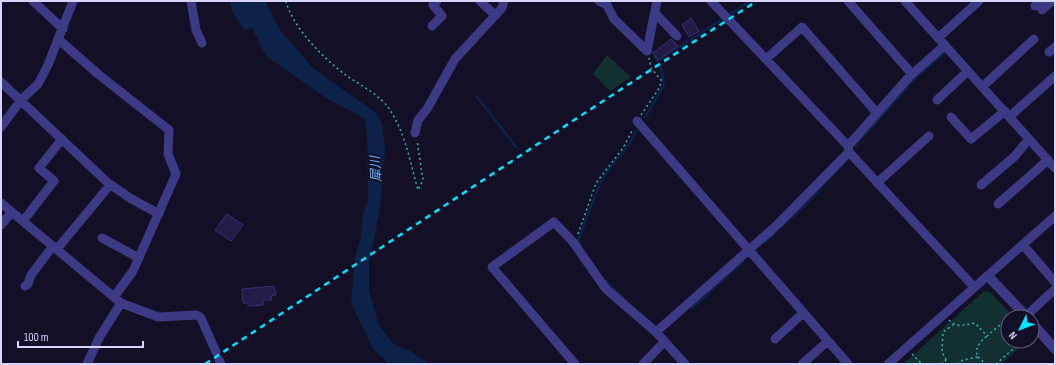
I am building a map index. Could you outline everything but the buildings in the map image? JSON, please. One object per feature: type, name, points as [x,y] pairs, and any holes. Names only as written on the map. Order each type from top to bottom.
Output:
[{"type":"street","points":[[33,1],[63,29]]},
{"type":"street","points":[[1,126],[21,100],[38,84],[63,29],[73,1]]},
{"type":"street","points":[[191,1],[196,30],[202,43]]},
{"type":"street","points":[[432,26],[442,16],[433,5],[437,1]]},
{"type":"street","points":[[480,1],[495,15]]},
{"type":"street","points":[[415,132],[418,120],[455,59],[502,8],[504,1]]},
{"type":"street","points":[[599,1],[607,5],[614,19],[648,50]]},
{"type":"street","points":[[648,50],[657,1]]},
{"type":"street","points":[[711,1],[766,59],[877,183],[974,287]]},
{"type":"street","points":[[848,1],[912,74]]},
{"type":"street","points":[[905,1],[1055,168]]},
{"type":"street","points":[[938,38],[979,1]]},
{"type":"street","points":[[1039,6],[1052,1]]},
{"type":"street","points":[[655,13],[677,36]]},
{"type":"street","points":[[766,59],[802,27],[877,113]]},
{"type":"street","points":[[58,39],[98,74],[169,130],[168,154],[176,174],[133,271],[87,364]]},
{"type":"street","points":[[982,87],[1034,39]]},
{"type":"street","points":[[656,332],[750,250],[802,200],[912,74],[945,45]]},
{"type":"street","points":[[937,100],[968,71]]},
{"type":"street","points":[[951,117],[971,139],[1007,114],[1055,76]]},
{"type":"street","points":[[1,82],[110,184],[130,198],[159,214]]},
{"type":"street","points":[[637,121],[848,364]]},
{"type":"street","points":[[877,183],[929,136]]},
{"type":"street","points":[[23,221],[54,181],[39,168],[62,139]]},
{"type":"street","points":[[981,185],[1014,157],[1029,139]]},
{"type":"street","points":[[998,204],[1048,160]]},
{"type":"street","points":[[25,286],[28,284],[31,275],[110,184]]},
{"type":"street","points":[[1,203],[118,300],[158,317],[197,315],[201,318],[218,358]]},
{"type":"street","points":[[1,225],[12,212]]},
{"type":"street","points":[[888,364],[1055,216]]},
{"type":"street","points":[[575,364],[492,267],[554,222],[573,242],[606,289],[656,332],[686,364]]},
{"type":"street","points":[[102,238],[139,258]]},
{"type":"street","points":[[1022,245],[1055,282]]},
{"type":"street","points":[[988,276],[1019,309]]},
{"type":"street","points":[[1037,309],[1055,289]]},
{"type":"street","points":[[775,339],[803,313]]},
{"type":"street","points":[[1040,332],[1055,349]]},
{"type":"street","points":[[802,364],[828,341]]},
{"type":"street","points":[[643,364],[664,342]]},
{"type":"path","points":[[286,1],[288,10],[296,23],[325,57],[345,74],[374,94],[388,107],[403,134],[418,190],[423,180],[415,132]]},
{"type":"path","points":[[573,242],[580,230],[596,183],[623,148],[637,121],[660,87],[661,80],[651,68],[648,50]]},
{"type":"path","points":[[943,315],[953,325]]},
{"type":"path","points":[[948,364],[942,352],[943,332],[946,328],[953,325],[962,326],[975,323],[987,336]]},
{"type":"path","points":[[986,364],[978,357],[976,352],[977,348],[980,342],[1000,325]]},
{"type":"path","points":[[907,348],[922,364]]},
{"type":"path","points":[[996,364],[1013,349]]},
{"type":"path","points":[[957,364],[963,360],[978,357]]},
{"type":"path","points":[[940,364],[946,360]]},
{"type":"green space","points":[[607,55],[631,77],[610,91],[593,74]]},
{"type":"green space","points":[[984,291],[990,292],[1006,309],[1000,309],[1000,349],[1018,349],[1001,364],[903,364]]},
{"type":"water","name":"犀川","points":[[230,1],[265,1],[280,30],[314,69],[376,113],[382,124],[385,149],[380,209],[369,264],[369,291],[379,325],[393,344],[410,351],[430,364],[389,364],[373,349],[351,303],[355,257],[360,240],[364,211],[368,200],[367,136],[365,119],[326,98],[266,56],[252,28],[244,30],[233,13]]},
{"type":"waterway","points":[[730,14],[750,1]]},
{"type":"waterway","points":[[657,61],[724,18]]},
{"type":"waterway","points":[[645,117],[664,85],[661,67],[651,50]]},
{"type":"waterway","points":[[855,146],[914,79],[946,51]]},
{"type":"waterway","points":[[477,97],[516,147]]},
{"type":"waterway","points":[[581,246],[578,240],[602,178],[630,143],[637,130]]},
{"type":"waterway","points":[[782,226],[806,204],[843,164]]},
{"type":"waterway","points":[[765,242],[774,234]]},
{"type":"waterway","points":[[692,308],[743,261]]},
{"type":"waterway","points":[[606,281],[623,298]]},
{"type":"railway","points":[[205,364],[757,1]]}]
